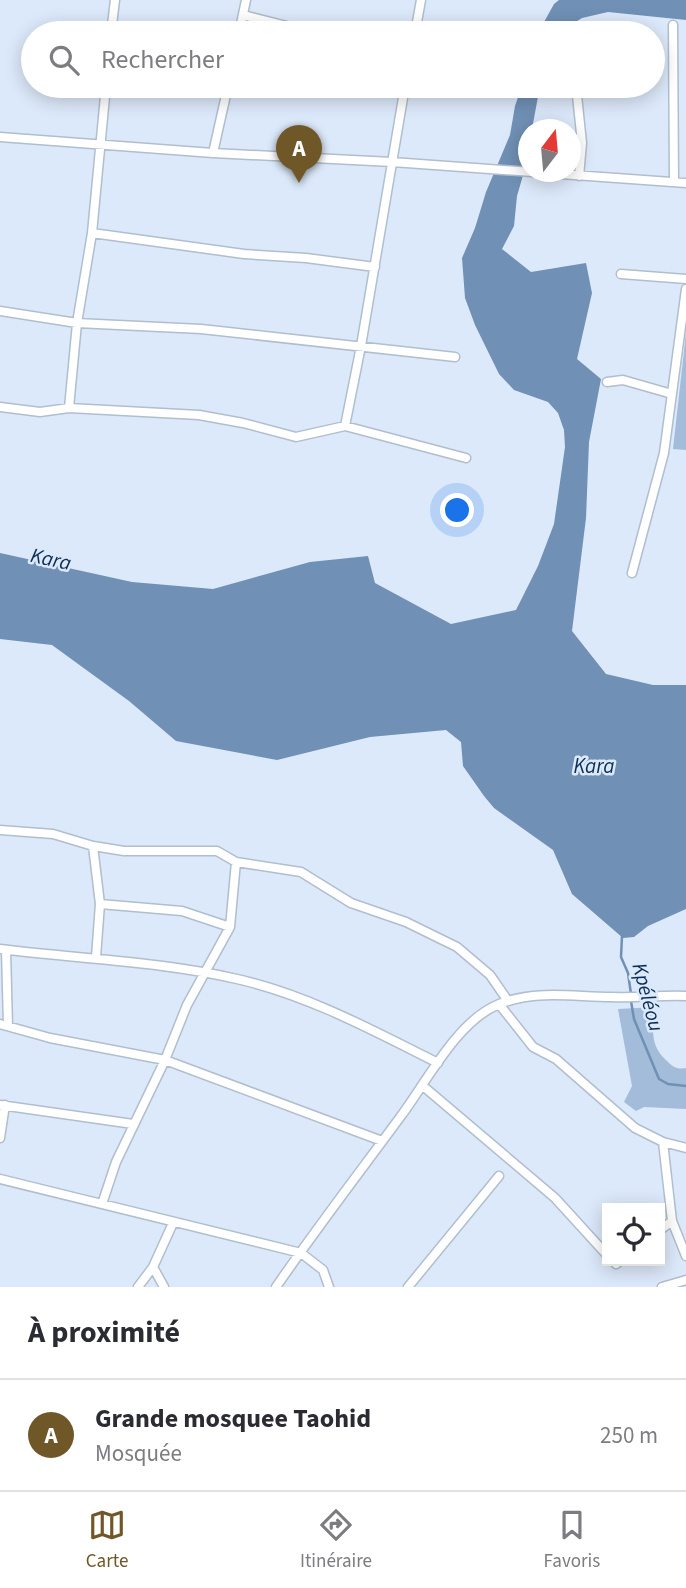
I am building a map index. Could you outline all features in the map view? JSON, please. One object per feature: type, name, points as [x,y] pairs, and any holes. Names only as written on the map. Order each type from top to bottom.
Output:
[{"type":"street","points":[[112,21],[115,0]]},
{"type":"street","points":[[242,21],[246,0]]},
{"type":"street","points":[[417,21],[421,0]]},
{"type":"street","points":[[243,15],[267,21]]},
{"type":"street","points":[[673,25],[674,182]]},
{"type":"street","points":[[69,408],[77,323],[92,233],[105,98]]},
{"type":"street","points":[[213,153],[225,98]]},
{"type":"street","points":[[345,426],[403,98]]},
{"type":"street","points":[[577,98],[579,119]]},
{"type":"street","points":[[581,133],[581,154]]},
{"type":"street","points":[[0,137],[518,172]]},
{"type":"street","points":[[581,176],[686,183]]},
{"type":"street","points":[[92,233],[244,254],[306,258],[375,267]]},
{"type":"street","points":[[621,274],[686,279]]},
{"type":"street","points":[[632,573],[664,453],[686,289]]},
{"type":"street","points":[[0,311],[77,323],[201,329],[455,357]]},
{"type":"street","points":[[607,382],[623,380],[672,394]]},
{"type":"street","points":[[0,407],[40,412],[69,408],[198,415],[296,437],[345,426],[466,458]]},
{"type":"street","points":[[0,830],[53,834],[93,846],[124,850],[217,851],[236,862],[301,872],[351,903],[405,922],[457,947],[489,975],[508,1000]]},
{"type":"street","points":[[93,846],[100,904],[96,957]]},
{"type":"street","points":[[102,1204],[116,1162],[165,1060],[187,1005],[230,928],[236,862]]},
{"type":"street","points":[[100,904],[182,911],[230,928]]},
{"type":"street","points":[[382,1141],[165,1060],[50,1038],[4,1025],[3,949],[96,957],[238,979],[291,996],[366,1027],[438,1063]]},
{"type":"street","points":[[276,1287],[471,1021],[508,1000],[556,994],[612,998],[686,996]]},
{"type":"street","points":[[499,1004],[533,1047],[556,1059],[635,1128],[663,1142],[686,1148]]},
{"type":"street","points":[[423,1086],[555,1198],[602,1250]]},
{"type":"street","points":[[0,1139],[2,1105],[134,1124]]},
{"type":"street","points":[[663,1142],[672,1221],[686,1256]]},
{"type":"street","points":[[408,1287],[499,1176]]},
{"type":"street","points":[[0,1179],[300,1254],[323,1270],[328,1287]]},
{"type":"street","points":[[665,1226],[672,1221]]},
{"type":"street","points":[[138,1287],[153,1267],[173,1223]]},
{"type":"street","points":[[153,1267],[164,1287]]},
{"type":"street","points":[[662,1287],[686,1280]]},
{"type":"shaded area","points":[[686,333],[686,450],[673,449]]},
{"type":"shaded area","points":[[655,1007],[653,1036],[657,1048],[673,1066],[686,1068],[686,1109],[644,1107],[636,1111],[624,1102],[632,1086],[618,1009]]},
{"type":"water","points":[[559,0],[686,0],[686,20],[608,12],[577,21],[545,21]]},
{"type":"water","name":"Kara","points":[[518,98],[538,98],[534,119],[518,119],[518,182],[521,182],[514,226],[502,249],[531,272],[586,263],[592,293],[577,359],[601,379],[589,442],[586,518],[572,631],[606,674],[653,685],[686,685],[686,909],[648,926],[634,937],[623,938],[572,894],[553,850],[494,808],[463,766],[461,742],[446,730],[370,737],[277,760],[176,741],[129,701],[52,645],[0,639],[0,553],[132,582],[213,589],[310,562],[368,556],[375,583],[451,624],[516,610],[538,566],[554,524],[565,447],[564,430],[558,413],[548,402],[514,390],[499,374],[465,298],[462,258],[510,135]]},
{"type":"waterway","name":"Kpéléou","points":[[622,936],[621,957],[628,973],[631,994]]},
{"type":"waterway","name":"Kpéléou","points":[[631,1001],[634,1019],[659,1079],[668,1084],[686,1086]]},
{"type":"place","name":"Grande mosquee Taohid","points":[[299,183]]}]
